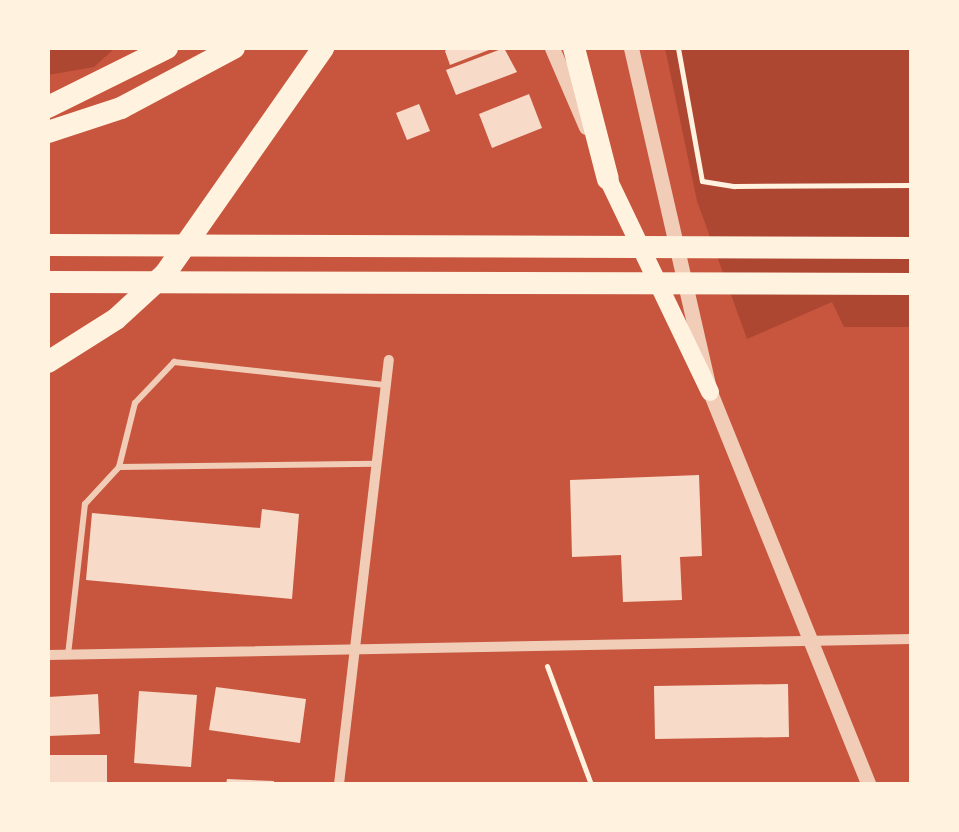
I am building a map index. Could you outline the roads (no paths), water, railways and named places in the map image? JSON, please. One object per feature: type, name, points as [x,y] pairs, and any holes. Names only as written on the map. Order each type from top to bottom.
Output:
[{"type":"highway","points":[[48,107],[167,48]]},
{"type":"highway","points":[[48,132],[121,108],[234,48]]},
{"type":"highway","points":[[48,362],[116,320],[166,274],[323,48]]},
{"type":"highway","points":[[574,48],[608,179]]},
{"type":"highway","points":[[48,245],[912,248]]},
{"type":"highway","points":[[48,282],[912,284]]},
{"type":"main road","points":[[608,179],[710,392]]},
{"type":"street","points":[[552,48],[608,179]]},
{"type":"street","points":[[632,48],[710,392],[868,784]]},
{"type":"street","points":[[339,784],[389,360]]},
{"type":"street","points":[[48,655],[912,640]]},
{"type":"lane","points":[[68,654],[86,504],[119,467],[135,403],[174,362],[386,386]]},
{"type":"lane","points":[[119,467],[378,464]]}]
